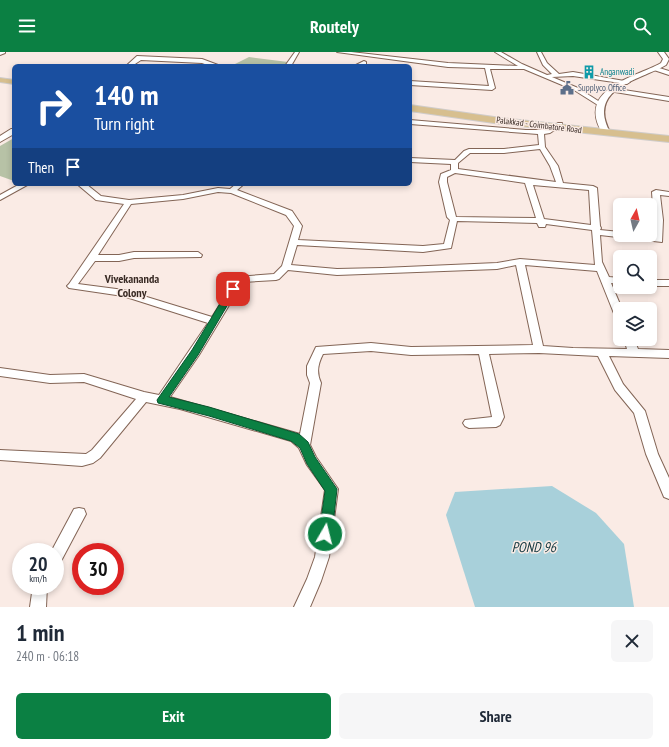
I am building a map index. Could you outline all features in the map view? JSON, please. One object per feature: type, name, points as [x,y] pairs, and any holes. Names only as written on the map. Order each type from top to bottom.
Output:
[{"type":"main road","points":[[0,80],[12,82]]},
{"type":"main road","name":"Palakkad - Coimbatore Road","points":[[412,104],[558,126]]},
{"type":"main road","name":"Palakkad - Coimbatore Road","points":[[412,108],[501,121],[669,134]]},
{"type":"main road","name":"Palakkad - Coimbatore Road","points":[[605,130],[669,138]]},
{"type":"street","points":[[289,64],[296,52]]},
{"type":"street","points":[[339,52],[448,65],[524,67]]},
{"type":"street","points":[[497,52],[524,67],[576,89]]},
{"type":"street","points":[[539,52],[545,64],[557,76],[601,105]]},
{"type":"street","points":[[605,130],[599,116],[601,105],[611,90],[664,64],[666,59],[665,54]]},
{"type":"street","points":[[132,64],[139,58],[202,61],[212,64]]},
{"type":"street","points":[[412,83],[492,88],[487,67]]},
{"type":"street","points":[[656,69],[669,73]]},
{"type":"street","points":[[542,74],[557,76],[573,74],[627,82]]},
{"type":"street","points":[[611,90],[669,99]]},
{"type":"street","points":[[412,122],[512,132],[548,132],[558,126]]},
{"type":"street","points":[[0,140],[12,131]]},
{"type":"street","points":[[541,132],[542,147],[554,166],[560,185]]},
{"type":"street","points":[[0,140],[12,135]]},
{"type":"street","points":[[412,160],[455,162],[460,160],[466,152],[469,151],[504,151],[542,147]]},
{"type":"street","points":[[454,171],[455,162]]},
{"type":"street","points":[[293,242],[423,249],[448,246],[454,219],[452,217],[443,182],[444,176],[454,171],[518,179],[528,182],[593,188],[598,262],[615,302]]},
{"type":"street","points":[[528,182],[541,223]]},
{"type":"street","points":[[0,198],[21,186]]},
{"type":"street","points":[[84,186],[99,198],[128,202],[183,197],[218,190],[232,191],[289,213],[298,226],[286,267],[276,278],[240,279],[195,352],[162,400]]},
{"type":"street","points":[[232,191],[238,186]]},
{"type":"street","points":[[454,219],[541,223],[659,240],[659,220],[656,192],[669,194]]},
{"type":"street","points":[[128,202],[72,286],[124,293],[213,321]]},
{"type":"street","points":[[92,258],[119,258],[134,255],[198,255]]},
{"type":"street","points":[[286,267],[337,272],[382,272],[497,266],[520,262],[602,269]]},
{"type":"street","points":[[520,262],[539,349]]},
{"type":"street","points":[[606,280],[613,281]]},
{"type":"street","points":[[657,283],[669,283]]},
{"type":"street","points":[[632,346],[634,353]]},
{"type":"street","points":[[304,445],[316,383],[312,377],[313,365],[320,350],[371,347],[411,351],[539,349],[602,353],[669,354]]},
{"type":"street","points":[[469,423],[496,422],[498,417],[483,350]]},
{"type":"street","points":[[602,353],[619,387],[639,411],[652,454],[669,493]]},
{"type":"street","points":[[0,372],[50,379],[84,378],[144,397],[209,412],[295,437],[304,445],[311,461],[332,489],[322,557],[314,582],[302,607]]},
{"type":"street","points":[[0,455],[82,460],[89,459],[96,454],[144,397]]},
{"type":"street","points":[[63,543],[79,514]]},
{"type":"street","points":[[38,607],[39,595]]},
{"type":"green space","points":[[249,57],[288,62],[286,64],[235,64]]},
{"type":"green space","points":[[12,139],[12,180],[0,176],[0,146]]},
{"type":"water","name":"POND 96","points":[[552,486],[596,513],[624,544],[634,607],[475,607],[446,515],[455,492]]},
{"type":"place","name":"Anganwadi","points":[[589,72]]},
{"type":"place","name":"Supplyco Office","points":[[567,88]]},
{"type":"district","name":"Vivekananda Colony","points":[[132,286]]},
{"type":"route","points":[[233,289],[195,352],[162,400],[268,428],[295,437],[304,445],[311,461],[332,489],[325,534]]}]
